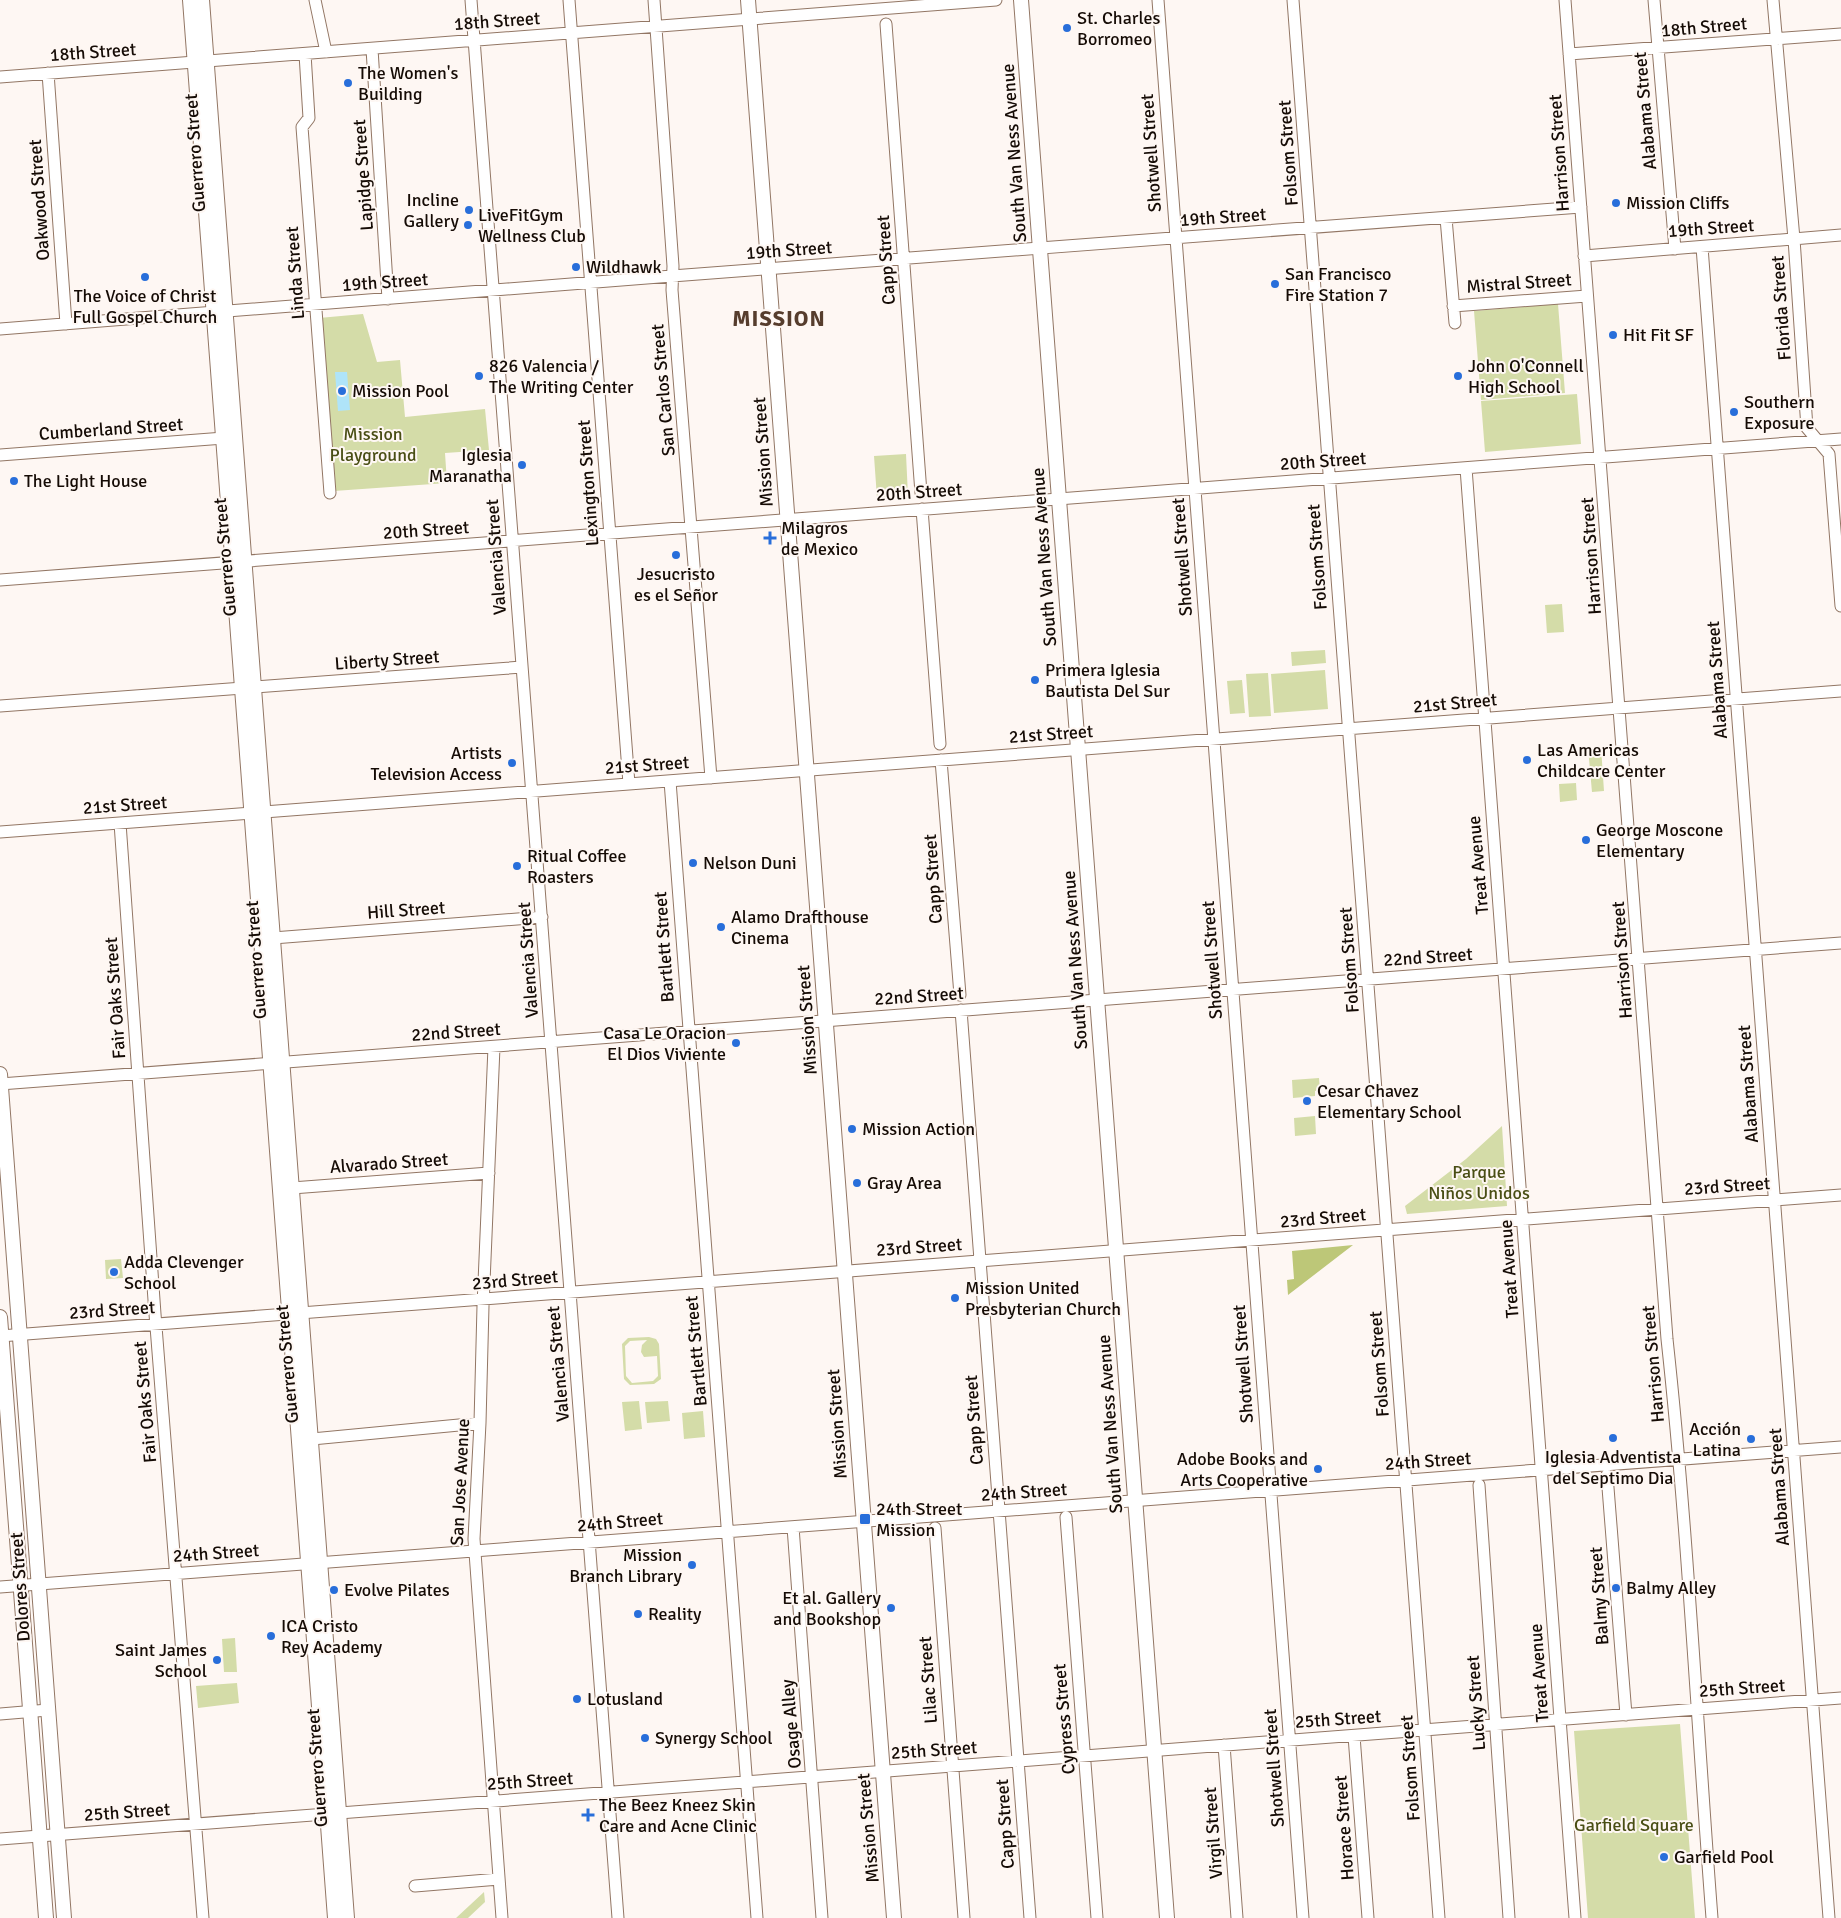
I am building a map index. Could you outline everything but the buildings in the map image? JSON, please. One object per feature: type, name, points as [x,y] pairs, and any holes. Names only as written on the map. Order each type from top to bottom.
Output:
[{"type":"main road","name":"Guerrero Street","points":[[190,0],[201,61]]},
{"type":"main road","name":"Guerrero Street","points":[[202,0],[201,61],[219,312],[333,1813],[347,1918]]},
{"type":"main road","name":"Mission Street","points":[[748,0],[894,1918]]},
{"type":"main road","name":"South Van Ness Avenue","points":[[1021,0],[1166,1918]]},
{"type":"main road","name":"Guerrero Street","points":[[219,312],[224,438],[238,562]]},
{"type":"main road","name":"Guerrero Street","points":[[258,812],[273,938],[277,1063],[292,1188],[296,1314],[312,1439],[314,1563]]},
{"type":"main road","name":"Dolores Street","points":[[0,1081],[64,1918]]},
{"type":"main road","name":"Dolores Street","points":[[0,1317],[46,1918]]},
{"type":"main road","name":"Guerrero Street","points":[[333,1813],[335,1918]]},
{"type":"street","points":[[315,0],[326,52]]},
{"type":"street","name":"Valencia Street","points":[[471,0],[618,1918]]},
{"type":"street","name":"Lexington Street","points":[[569,0],[629,784]]},
{"type":"street","name":"San Carlos Street","points":[[654,0],[673,300],[711,778]]},
{"type":"street","name":"18th Street","points":[[0,77],[656,27],[884,4],[996,0]]},
{"type":"street","name":"Shotwell Street","points":[[1158,0],[1303,1918]]},
{"type":"street","name":"Folsom Street","points":[[1293,0],[1439,1918]]},
{"type":"street","name":"Harrison Street","points":[[1565,0],[1667,1339],[1680,1459],[1712,1918]]},
{"type":"street","name":"Alabama Street","points":[[1654,0],[1675,249]]},
{"type":"street","name":"Florida Street","points":[[1773,0],[1794,239],[1807,428],[1829,454],[1841,606]]},
{"type":"street","name":"Capp Street","points":[[886,24],[921,493]]},
{"type":"street","name":"18th Street","points":[[1569,54],[1841,34]]},
{"type":"street","name":"Lapidge Street","points":[[372,49],[388,299]]},
{"type":"street","name":"Linda Street","points":[[305,54],[309,118],[302,127],[314,305],[330,493]]},
{"type":"street","name":"Oakwood Street","points":[[48,73],[66,324]]},
{"type":"street","name":"19th Street","points":[[0,329],[1581,207]]},
{"type":"street","points":[[1446,218],[1455,323]]},
{"type":"street","name":"19th Street","points":[[1584,256],[1841,236]]},
{"type":"street","name":"Alabama Street","points":[[1702,247],[1829,1918]]},
{"type":"street","name":"Mistral Street","points":[[1453,306],[1587,296]]},
{"type":"street","name":"Cumberland Street","points":[[0,455],[224,438]]},
{"type":"street","name":"20th Street","points":[[0,580],[1841,439]]},
{"type":"street","name":"Treat Avenue","points":[[1466,468],[1575,1918]]},
{"type":"street","points":[[922,510],[940,744]]},
{"type":"street","name":"Liberty Street","points":[[0,706],[522,667]]},
{"type":"street","name":"21st Street","points":[[0,832],[1841,692]]},
{"type":"street","name":"Capp Street","points":[[941,760],[960,995]]},
{"type":"street","name":"Bartlett Street","points":[[670,781],[757,1918]]},
{"type":"street","name":"Fair Oaks Street","points":[[120,823],[137,1074],[203,1918]]},
{"type":"street","name":"Hill Street","points":[[273,938],[542,917]]},
{"type":"street","name":"22nd Street","points":[[0,1081],[137,1074],[1841,943]]},
{"type":"street","name":"Capp Street","points":[[961,1010],[1030,1918]]},
{"type":"street","name":"San Jose Avenue","points":[[494,1047],[474,1551],[502,1918]]},
{"type":"street","name":"Alvarado Street","points":[[292,1188],[489,1173]]},
{"type":"street","name":"23rd Street","points":[[1,1336],[1841,1195]]},
{"type":"street","points":[[312,1439],[480,1424]]},
{"type":"street","name":"24th Street","points":[[0,1587],[1841,1447]]},
{"type":"street","name":"Balmy Street","points":[[1607,1475],[1626,1715]]},
{"type":"street","name":"Lucky Street","points":[[1479,1486],[1509,1918]]},
{"type":"street","name":"Cypress Street","points":[[1066,1517],[1097,1918]]},
{"type":"street","name":"Osage Alley","points":[[792,1526],[822,1918]]},
{"type":"street","name":"Lilac Street","points":[[935,1528],[964,1918]]},
{"type":"street","name":"25th Street","points":[[0,1839],[1841,1698]]},
{"type":"street","points":[[0,1714],[48,1710]]},
{"type":"street","name":"Horace Street","points":[[1354,1736],[1368,1918]]},
{"type":"street","name":"Virgil Street","points":[[1224,1745],[1237,1918]]},
{"type":"street","points":[[415,1886],[499,1879]]},
{"type":"green space","points":[[1558,304],[1565,393],[1481,400],[1474,311]]},
{"type":"green space","name":"Mission Playground","points":[[363,314],[377,362],[400,360],[405,417],[485,409],[489,450],[445,453],[447,483],[334,491],[319,318]]},
{"type":"green space","points":[[1577,394],[1581,444],[1485,452],[1481,401]]},
{"type":"green space","points":[[906,454],[908,496],[877,498],[874,456]]},
{"type":"green space","points":[[1562,604],[1564,632],[1547,633],[1545,605]]},
{"type":"green space","points":[[1325,650],[1326,663],[1292,666],[1291,652]]},
{"type":"green space","points":[[1325,670],[1328,709],[1274,713],[1271,674]]},
{"type":"green space","points":[[1268,673],[1271,716],[1249,717],[1246,674]]},
{"type":"green space","points":[[1242,680],[1245,713],[1230,714],[1227,681]]},
{"type":"green space","points":[[1601,747],[1604,791],[1592,792],[1588,748]]},
{"type":"green space","points":[[1576,783],[1577,800],[1560,802],[1559,784]]},
{"type":"green space","points":[[1319,1078],[1320,1091],[1315,1091],[1315,1096],[1293,1098],[1292,1080]]},
{"type":"green space","points":[[1315,1116],[1316,1134],[1295,1136],[1294,1118]]},
{"type":"green space","name":"Parque Niños Unidos","points":[[1502,1126],[1507,1206],[1407,1214],[1405,1206],[1466,1159]]},
{"type":"green space","points":[[1353,1245],[1288,1295],[1287,1280],[1294,1279],[1292,1251]]},
{"type":"green space","points":[[121,1259],[123,1278],[106,1279],[105,1260]]},
{"type":"green space","points":[[649,1337],[656,1339],[659,1344],[661,1379],[654,1384],[630,1385],[624,1379],[622,1344],[628,1338]],"holes":[[[647,1340],[642,1345],[641,1352],[644,1357],[657,1356],[658,1376],[653,1381],[632,1383],[626,1376],[625,1346],[630,1341]]]},
{"type":"green space","points":[[639,1401],[642,1429],[625,1431],[622,1402]]},
{"type":"green space","points":[[668,1401],[670,1421],[647,1423],[645,1402]]},
{"type":"green space","points":[[703,1411],[705,1437],[684,1439],[682,1413]]},
{"type":"green space","points":[[235,1638],[237,1672],[224,1672],[222,1639]]},
{"type":"green space","points":[[237,1683],[239,1703],[198,1708],[196,1686]]},
{"type":"green space","name":"Garfield Square","points":[[1680,1724],[1695,1918],[1588,1918],[1574,1731]]},
{"type":"green space","points":[[484,1892],[485,1902],[468,1918],[456,1918]]},
{"type":"water","name":"Mission Pool","points":[[335,372],[347,372],[350,410],[338,411]]},
{"type":"place","name":"St. Charles Borromeo","points":[[1067,28]]},
{"type":"place","name":"The Women's Building","points":[[348,83]]},
{"type":"place","name":"Mission Cliffs","points":[[1616,203]]},
{"type":"place","name":"Incline Gallery","points":[[469,210]]},
{"type":"place","name":"LiveFitGym Wellness Club","points":[[468,225]]},
{"type":"place","name":"Wildhawk","points":[[576,267]]},
{"type":"place","name":"The Voice of Christ Full Gospel Church","points":[[145,277]]},
{"type":"place","name":"San Francisco Fire Station 7","points":[[1275,284]]},
{"type":"place","name":"Hit Fit SF","points":[[1613,335]]},
{"type":"place","name":"826 Valencia / The Writing Center","points":[[479,376]]},
{"type":"place","name":"John O'Connell High School","points":[[1458,376]]},
{"type":"place","name":"Mission Pool","points":[[342,391]]},
{"type":"place","name":"Southern Exposure","points":[[1734,412]]},
{"type":"place","name":"Iglesia Maranatha","points":[[522,465]]},
{"type":"place","name":"The Light House","points":[[14,481]]},
{"type":"place","name":"Milagros de Mexico","points":[[770,538]]},
{"type":"place","name":"Jesucristo es el Señor","points":[[676,555]]},
{"type":"place","name":"Primera Iglesia Bautista Del Sur","points":[[1035,680]]},
{"type":"place","name":"Las Americas Childcare Center","points":[[1527,760]]},
{"type":"place","name":"Artists Television Access","points":[[512,763]]},
{"type":"place","name":"George Moscone Elementary","points":[[1586,840]]},
{"type":"place","name":"Nelson Duni","points":[[693,863]]},
{"type":"place","name":"Ritual Coffee Roasters","points":[[517,866]]},
{"type":"place","name":"Alamo Drafthouse Cinema","points":[[721,927]]},
{"type":"place","name":"Casa Le Oracion El Dios Viviente","points":[[736,1043]]},
{"type":"place","name":"Cesar Chavez Elementary School","points":[[1307,1101]]},
{"type":"place","name":"Mission Action","points":[[852,1129]]},
{"type":"place","name":"Gray Area","points":[[857,1183]]},
{"type":"place","name":"Adda Clevenger School","points":[[114,1272]]},
{"type":"place","name":"Mission United Presbyterian Church","points":[[955,1298]]},
{"type":"place","name":"Iglesia Adventista del Septimo Dia","points":[[1613,1438]]},
{"type":"place","name":"Acción Latina","points":[[1751,1439]]},
{"type":"place","name":"Adobe Books and Arts Cooperative","points":[[1318,1469]]},
{"type":"place","name":"24th Street Mission","points":[[865,1519]]},
{"type":"place","name":"Mission Branch Library","points":[[692,1565]]},
{"type":"place","name":"Balmy Alley","points":[[1616,1588]]},
{"type":"place","name":"Evolve Pilates","points":[[334,1590]]},
{"type":"place","name":"Et al. Gallery and Bookshop","points":[[891,1608]]},
{"type":"place","name":"Reality","points":[[638,1614]]},
{"type":"place","name":"ICA Cristo Rey Academy","points":[[271,1636]]},
{"type":"place","name":"Saint James School","points":[[217,1660]]},
{"type":"place","name":"Lotusland","points":[[577,1699]]},
{"type":"place","name":"Synergy School","points":[[645,1738]]},
{"type":"place","name":"The Beez Kneez Skin Care and Acne Clinic","points":[[588,1815]]},
{"type":"place","name":"Garfield Pool","points":[[1664,1857]]},
{"type":"district","name":"MISSION","points":[[779,318]]}]
